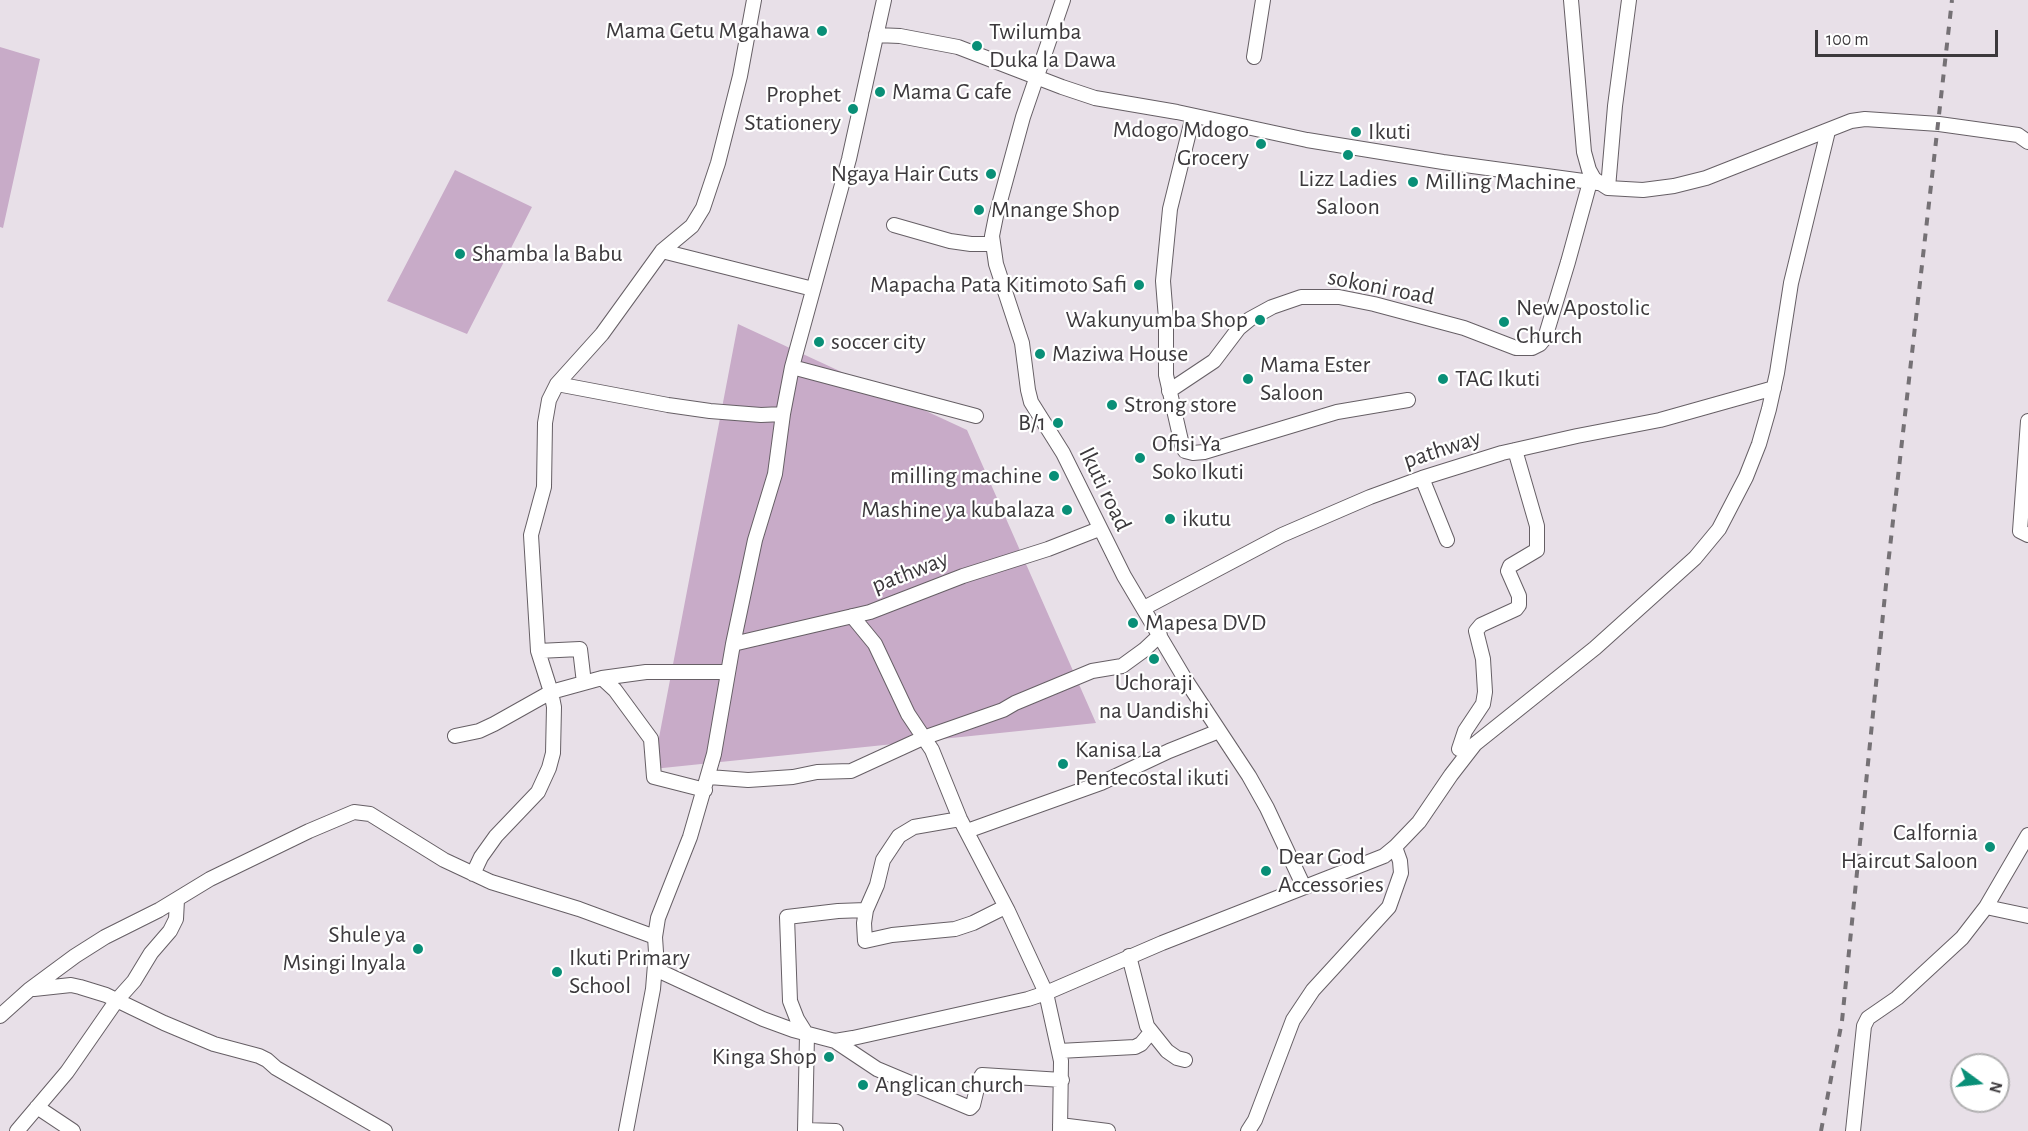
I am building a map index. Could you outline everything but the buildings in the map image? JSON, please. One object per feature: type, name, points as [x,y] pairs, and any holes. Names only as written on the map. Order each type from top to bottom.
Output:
[{"type":"street","points":[[473,874],[505,824],[534,797],[543,782],[553,753],[555,724],[551,692],[538,651],[531,535],[544,488],[547,405],[557,384],[602,334],[662,251],[692,225],[703,208],[718,163],[740,76],[754,0]]},
{"type":"street","points":[[626,1131],[655,969],[655,937],[658,918],[690,837],[707,783],[722,717],[733,644],[753,550],[775,474],[792,367],[849,159],[884,0]]},
{"type":"street","name":"Ikuti road","points":[[1063,0],[1036,78],[1001,196],[993,244],[996,264],[1022,343],[1025,378],[1031,402],[1063,453],[1124,576],[1267,808],[1304,888]]},
{"type":"street","points":[[1254,57],[1263,0]]},
{"type":"street","points":[[1571,0],[1584,152],[1589,170],[1599,184]]},
{"type":"street","points":[[1599,184],[1615,106],[1629,0]]},
{"type":"street","points":[[876,35],[900,36],[958,47],[1036,78],[1095,98],[1382,152],[1643,190],[1674,186],[1706,178],[1851,121],[1873,119],[1939,124],[2025,137]]},
{"type":"street","points":[[1193,116],[1170,209],[1163,281],[1166,375],[1182,445],[1186,453],[1250,439],[1336,412],[1408,400]]},
{"type":"street","points":[[835,1041],[993,1007],[1046,993],[1129,956],[1384,856],[1395,847],[1419,822],[1475,744],[1595,648],[1695,558],[1713,537],[1735,500],[1759,444],[1774,388],[1791,284],[1828,131]]},
{"type":"street","name":"sokoni road","points":[[1169,391],[1214,361],[1239,328],[1250,319],[1272,307],[1300,297],[1339,297],[1374,304],[1464,328],[1516,348],[1532,348],[1545,338],[1565,273],[1599,184]]},
{"type":"street","points":[[894,225],[950,241],[993,244]]},
{"type":"street","points":[[662,251],[813,289]]},
{"type":"street","points":[[792,367],[976,416]]},
{"type":"street","points":[[557,384],[710,411],[761,415],[783,414]]},
{"type":"street","name":"pathway","points":[[1144,608],[1282,535],[1370,497],[1422,478],[1515,450],[1660,420],[1774,388]]},
{"type":"street","points":[[2028,422],[2020,531],[2028,535]]},
{"type":"street","points":[[1459,749],[1466,731],[1483,704],[1485,692],[1483,659],[1476,631],[1481,625],[1516,609],[1519,604],[1518,596],[1508,571],[1510,566],[1537,550],[1537,526],[1515,450]]},
{"type":"street","points":[[1422,478],[1447,540]]},
{"type":"street","name":"pathway","points":[[733,644],[870,612],[963,576],[1029,556],[1099,529]]},
{"type":"street","points":[[852,616],[875,644],[908,714],[932,750],[964,825],[1046,993],[1059,1051],[1062,1080],[1060,1128],[1108,1131]]},
{"type":"street","points":[[602,678],[615,690],[651,739],[654,777],[707,783],[794,777],[817,772],[851,771],[923,738],[1003,710],[1092,671],[1122,666],[1160,635]]},
{"type":"street","points":[[538,651],[580,650],[584,683]]},
{"type":"street","points":[[455,736],[478,731],[494,724],[551,692],[602,678],[655,671],[728,672]]},
{"type":"street","points":[[1005,907],[955,929],[892,935],[864,942],[866,910],[877,885],[883,860],[899,837],[914,827],[964,825],[1101,783],[1161,754],[1219,731]]},
{"type":"street","points":[[0,1016],[29,990],[105,937],[159,910],[210,879],[329,822],[354,813],[369,814],[444,860],[491,882],[579,909],[655,937]]},
{"type":"street","points":[[1853,1131],[1864,1026],[1868,1018],[1897,998],[1962,938],[1986,907],[2028,835]]},
{"type":"street","points":[[1248,1131],[1255,1120],[1280,1052],[1299,1011],[1313,990],[1338,961],[1389,907],[1401,873],[1395,847]]},
{"type":"street","points":[[17,1131],[67,1072],[174,924],[177,900]]},
{"type":"street","points":[[1986,907],[2028,916]]},
{"type":"street","points":[[836,1131],[805,1131],[807,1035],[796,1019],[790,1001],[787,917],[838,910],[866,910]]},
{"type":"street","points":[[1129,956],[1147,1026],[1167,1050],[1177,1058],[1185,1060]]},
{"type":"street","points":[[655,969],[763,1019],[807,1035],[835,1041],[877,1069],[970,1108],[982,1075],[1062,1080]]},
{"type":"street","points":[[29,990],[71,985],[117,1000],[206,1041],[259,1056],[385,1131]]},
{"type":"street","points":[[1059,1051],[1135,1047],[1141,1044],[1151,1032]]},
{"type":"street","points":[[37,1107],[72,1131]]},
{"type":"shaded area","points":[[0,47],[40,59],[3,228],[0,227]]},
{"type":"shaded area","name":"Shamba la Babu","points":[[455,170],[532,207],[467,334],[387,301]]},
{"type":"shaded area","points":[[738,324],[967,430],[1096,723],[653,769]]},
{"type":"railway","points":[[1821,1131],[1842,1021],[1888,565],[1952,0]]},
{"type":"place","name":"Mama Getu Mgahawa","points":[[822,31]]},
{"type":"place","name":"Twilumba Duka la Dawa","points":[[977,46]]},
{"type":"place","name":"Mama G cafe","points":[[880,92]]},
{"type":"place","name":"Prophet Stationery","points":[[853,109]]},
{"type":"place","name":"Ikuti","points":[[1356,132]]},
{"type":"place","name":"Mdogo Mdogo Grocery","points":[[1261,144]]},
{"type":"place","name":"Lizz Ladies Saloon","points":[[1348,155]]},
{"type":"place","name":"Ngaya Hair Cuts","points":[[991,174]]},
{"type":"place","name":"Milling Machine","points":[[1413,182]]},
{"type":"place","name":"Mnange Shop","points":[[979,210]]},
{"type":"place","name":"Shamba la Babu","points":[[460,254]]},
{"type":"place","name":"Mapacha Pata Kitimoto Safi","points":[[1139,285]]},
{"type":"place","name":"Wakunyumba Shop","points":[[1260,320]]},
{"type":"place","name":"New Apostolic Church","points":[[1504,322]]},
{"type":"place","name":"soccer city","points":[[819,342]]},
{"type":"place","name":"Maziwa House","points":[[1040,354]]},
{"type":"place","name":"Mama Ester Saloon","points":[[1248,379]]},
{"type":"place","name":"TAG Ikuti","points":[[1443,379]]},
{"type":"place","name":"Strong store","points":[[1112,405]]},
{"type":"place","name":"B/1","points":[[1058,423]]},
{"type":"place","name":"Ofisi Ya Soko Ikuti","points":[[1140,458]]},
{"type":"place","name":"milling machine","points":[[1054,476]]},
{"type":"place","name":"Mashine ya kubalaza","points":[[1067,510]]},
{"type":"place","name":"ikutu","points":[[1170,519]]},
{"type":"place","name":"Mapesa DVD","points":[[1133,623]]},
{"type":"place","name":"Uchoraji na Uandishi","points":[[1154,659]]},
{"type":"place","name":"Kanisa La Pentecostal ikuti","points":[[1063,764]]},
{"type":"place","name":"Calfornia Haircut Saloon","points":[[1990,847]]},
{"type":"place","name":"Dear God Accessories","points":[[1266,871]]},
{"type":"place","name":"Shule ya Msingi Inyala","points":[[418,949]]},
{"type":"place","name":"Ikuti Primary School","points":[[557,972]]},
{"type":"place","name":"Kinga Shop","points":[[829,1057]]},
{"type":"place","name":"Anglican church","points":[[863,1085]]}]
